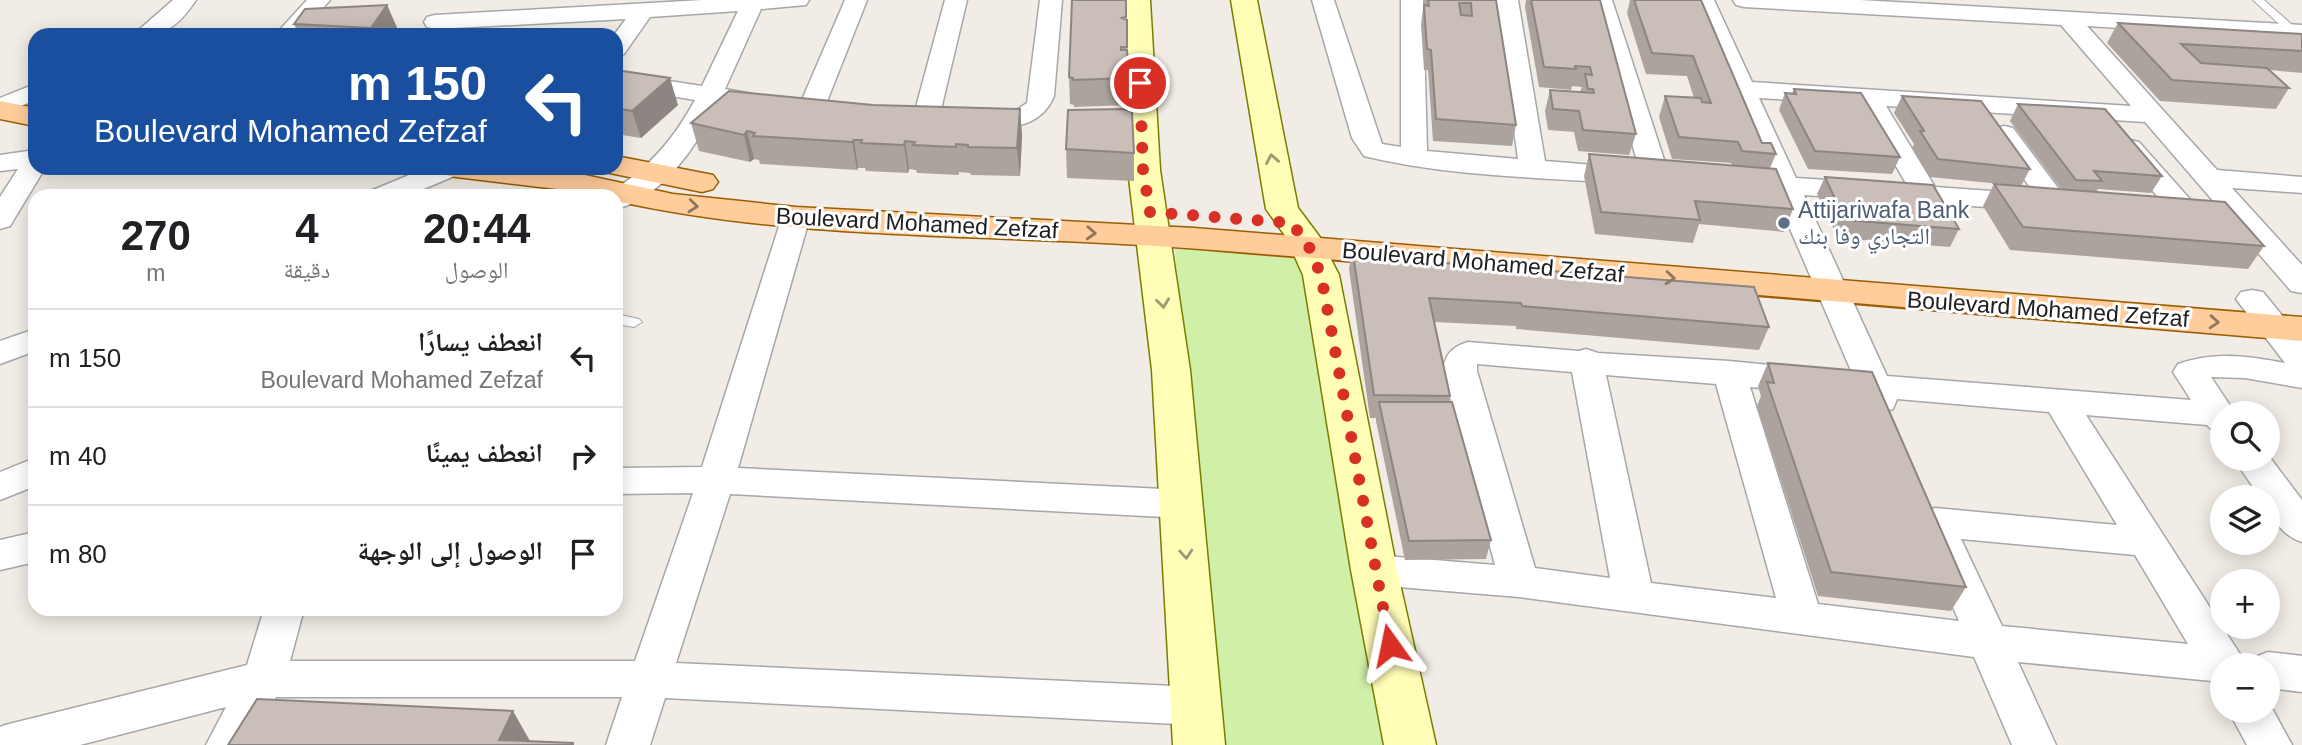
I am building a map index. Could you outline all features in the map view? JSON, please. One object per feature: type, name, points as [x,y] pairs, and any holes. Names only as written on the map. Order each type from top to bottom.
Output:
[{"type":"main road","points":[[0,83],[28,89]]},
{"type":"main road","points":[[0,109],[28,115]]},
{"type":"main road","name":"Boulevard Mohamed Zefzaf","points":[[619,187],[657,174],[710,184],[1153,224],[1828,278],[2275,318],[2302,303]]},
{"type":"main road","name":"Boulevard Mohamed Zefzaf","points":[[520,175],[619,187],[673,204],[796,217],[1153,224]]},
{"type":"street","points":[[155,28],[185,0]]},
{"type":"street","points":[[293,28],[319,0]]},
{"type":"street","points":[[428,28],[459,0]]},
{"type":"street","points":[[428,28],[534,26],[644,10],[754,0],[797,0]]},
{"type":"street","points":[[657,174],[685,136],[709,94],[754,0]]},
{"type":"street","points":[[811,109],[856,0]]},
{"type":"street","points":[[926,118],[956,0]]},
{"type":"street","points":[[900,116],[996,119],[1027,117],[1035,111],[1042,96],[1051,0]]},
{"type":"street","points":[[5,745],[264,679],[648,679],[1197,725],[1183,504],[1171,370],[1153,224],[1143,170],[1138,0]]},
{"type":"street","points":[[1244,0],[1282,209],[1300,235],[1321,275],[1336,344],[1374,570],[1410,745]]},
{"type":"street","points":[[1323,0],[1368,145],[1378,152],[1533,170],[2083,206]]},
{"type":"street","points":[[1412,0],[1414,158]]},
{"type":"street","points":[[1507,0],[1533,170]]},
{"type":"street","points":[[1601,0],[1682,180]]},
{"type":"street","points":[[1703,0],[1896,434]]},
{"type":"street","points":[[1744,0],[2022,8],[2068,19],[2298,32]]},
{"type":"street","points":[[623,39],[644,10]]},
{"type":"street","points":[[2068,19],[2302,284]]},
{"type":"street","points":[[623,81],[837,111]]},
{"type":"street","points":[[1741,89],[2152,115]]},
{"type":"street","points":[[0,109],[28,95]]},
{"type":"street","points":[[1868,97],[1926,195]]},
{"type":"street","points":[[1981,104],[2056,204]]},
{"type":"street","points":[[2099,112],[2186,212]]},
{"type":"street","points":[[0,163],[28,161]]},
{"type":"street","points":[[0,220],[28,172]]},
{"type":"street","points":[[400,189],[432,175]]},
{"type":"street","points":[[2207,178],[2302,185]]},
{"type":"street","points":[[2148,210],[2241,216]]},
{"type":"street","points":[[628,745],[716,480],[796,217]]},
{"type":"street","points":[[2275,318],[2302,362]]},
{"type":"street","points":[[0,353],[28,342]]},
{"type":"street","points":[[1519,582],[1460,371],[1461,360],[1468,353],[1874,384],[2210,416]]},
{"type":"street","points":[[1586,360],[1634,597]]},
{"type":"street","points":[[2210,402],[2190,372],[2199,367],[2235,366],[2302,377]]},
{"type":"street","points":[[1729,372],[1801,618]]},
{"type":"street","points":[[2059,400],[2216,653]]},
{"type":"street","points":[[2260,471],[2302,528]]},
{"type":"street","points":[[0,487],[28,474]]},
{"type":"street","points":[[623,481],[716,480],[1183,504]]},
{"type":"street","points":[[2034,745],[1929,509],[2147,542]]},
{"type":"street","points":[[0,555],[28,549]]},
{"type":"street","points":[[1374,570],[1519,582],[1990,642],[2210,664]]},
{"type":"street","points":[[228,745],[264,679],[282,616]]},
{"type":"street","points":[[2280,671],[2302,674]]},
{"type":"street","points":[[2257,723],[2270,745]]},
{"type":"lane","points":[[2258,0],[2298,32]]},
{"type":"lane","points":[[623,321],[634,323]]},
{"type":"green space","points":[[1174,239],[1319,251],[1422,745],[1214,745]]},
{"type":"building","points":[[1072,0],[1126,0],[1126,17],[1122,18],[1127,20],[1127,47],[1121,47],[1121,50],[1127,50],[1129,78],[1073,80],[1069,77]]},
{"type":"building","points":[[1428,0],[1496,0],[1516,125],[1436,119],[1431,50],[1427,49],[1424,5],[1429,6]],"holes":[[[1459,3],[1471,3],[1472,16],[1461,15]]]},
{"type":"building","points":[[1531,0],[1600,0],[1636,134],[1583,130],[1579,111],[1553,109],[1550,90],[1594,93],[1593,89],[1588,89],[1585,74],[1592,75],[1590,67],[1544,67]]},
{"type":"building","points":[[1634,0],[1701,0],[1762,143],[1771,143],[1776,154],[1742,151],[1738,142],[1679,137],[1665,96],[1701,98],[1702,102],[1711,103],[1693,56],[1652,53]]},
{"type":"building","points":[[387,5],[371,28],[294,24],[305,9]]},
{"type":"building","points":[[2118,23],[2302,34],[2302,51],[2181,44],[2201,63],[2267,68],[2289,88],[2172,80]]},
{"type":"building","points":[[623,71],[670,78],[632,111],[623,109]]},
{"type":"building","points":[[1794,89],[1861,93],[1900,157],[1815,151],[1785,93],[1796,94]]},
{"type":"building","points":[[729,91],[873,105],[1020,109],[1017,148],[968,147],[956,144],[956,147],[913,145],[915,142],[905,141],[904,145],[861,143],[862,140],[852,142],[753,136],[755,133],[747,131],[744,135],[691,123]]},
{"type":"building","points":[[1902,96],[1981,101],[2030,169],[1938,159]]},
{"type":"building","points":[[2018,104],[2105,109],[2162,176],[2094,171],[2102,181],[2076,180]]},
{"type":"building","points":[[1125,109],[1132,112],[1134,153],[1066,149],[1068,110]]},
{"type":"building","points":[[1589,154],[1776,169],[1793,209],[1695,201],[1700,220],[1601,212]]},
{"type":"building","points":[[1825,177],[1933,185],[1959,229],[1845,220]]},
{"type":"building","points":[[1994,184],[2225,202],[2264,246],[2023,227]]},
{"type":"building","points":[[1352,247],[1393,247],[1395,259],[1754,287],[1769,327],[1522,306],[1521,303],[1429,298],[1450,396],[1374,395]]},
{"type":"building","points":[[1768,363],[1872,372],[1966,587],[1831,572],[1767,382],[1774,383]]},
{"type":"building","points":[[1379,402],[1452,402],[1491,540],[1409,541]]},
{"type":"building","points":[[257,699],[513,711],[499,740],[573,745],[228,745]]},
{"type":"place","name":"Attijariwafa Bank التجاري وفا بنك","points":[[1784,223]]},
{"type":"route","points":[[1140,83],[1143,170],[1150,212],[1292,223],[1317,261],[1336,344],[1374,570],[1390,645]]}]
